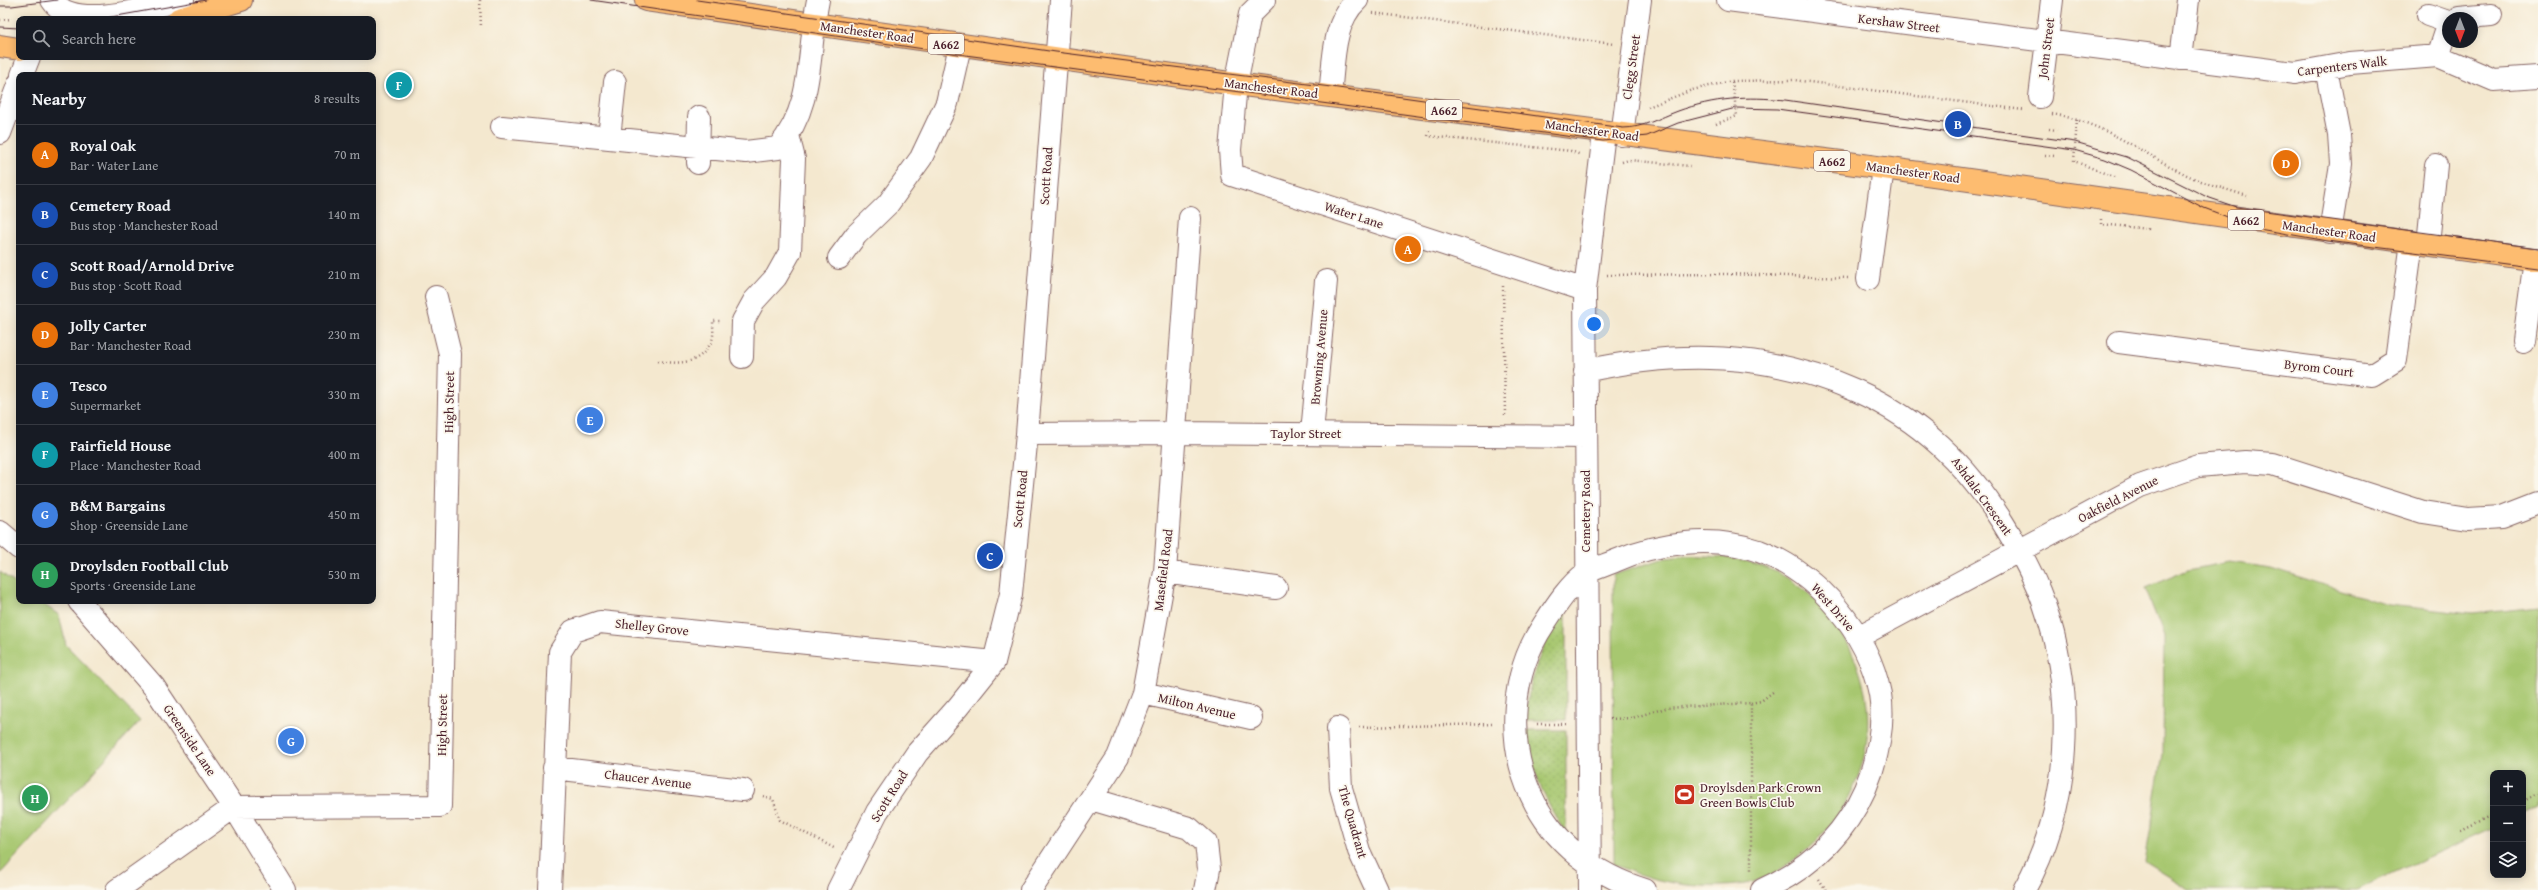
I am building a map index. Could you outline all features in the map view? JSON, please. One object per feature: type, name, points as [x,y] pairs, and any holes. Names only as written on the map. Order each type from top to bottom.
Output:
[{"type":"main road","points":[[190,16],[241,0]]},
{"type":"main road","name":"Manchester Road","points":[[646,0],[960,46],[1056,58],[1236,84],[1883,168],[2537,260]]},
{"type":"main road","points":[[0,46],[16,49]]},
{"type":"street","points":[[44,16],[51,0],[67,13],[86,16]]},
{"type":"street","points":[[97,16],[183,0]]},
{"type":"street","points":[[502,127],[609,138],[698,155],[778,148],[799,117],[806,90],[813,25],[818,0]]},
{"type":"street","name":"Scott Road","points":[[838,890],[877,812],[917,753],[958,707],[994,662],[1011,594],[1027,434],[1061,0]]},
{"type":"street","points":[[1236,84],[1250,14],[1264,0]]},
{"type":"street","name":"Clegg Street","points":[[1613,134],[1634,46],[1640,0]]},
{"type":"street","name":"Kershaw Street","points":[[1728,0],[1862,9],[2046,42]]},
{"type":"street","name":"John Street","points":[[2039,107],[2052,0]]},
{"type":"street","points":[[2180,59],[2188,0]]},
{"type":"street","points":[[1330,95],[1339,27],[1352,5]]},
{"type":"street","points":[[2478,16],[2491,15]]},
{"type":"street","name":"Carpenters Walk","points":[[2046,42],[2294,74],[2350,63],[2438,56],[2494,80],[2538,77]]},
{"type":"street","points":[[2438,56],[2442,44]]},
{"type":"street","points":[[839,258],[856,235],[888,204],[921,158],[947,102],[960,46]]},
{"type":"street","points":[[23,72],[27,60]]},
{"type":"street","points":[[2326,68],[2339,135],[2342,164],[2330,232]]},
{"type":"street","points":[[609,138],[615,82]]},
{"type":"street","name":"Water Lane","points":[[1236,84],[1230,150],[1232,175],[1503,264],[1586,283]]},
{"type":"street","points":[[0,133],[16,91]]},
{"type":"street","points":[[698,155],[699,116]]},
{"type":"street","name":"Cemetery Road","points":[[1590,890],[1585,437],[1586,283],[1613,134]]},
{"type":"street","points":[[742,357],[743,321],[754,301],[776,277],[790,252],[794,159],[788,135]]},
{"type":"street","points":[[2420,243],[2436,165]]},
{"type":"street","points":[[1868,279],[1883,168]]},
{"type":"street","name":"Masefield Road","points":[[1033,890],[1118,757],[1144,693],[1165,572],[1190,218]]},
{"type":"street","name":"Byrom Court","points":[[2119,342],[2372,375],[2396,360],[2420,243]]},
{"type":"street","points":[[2524,341],[2537,260]]},
{"type":"street","name":"Browning Avenue","points":[[1312,433],[1326,281]]},
{"type":"street","name":"High Street","points":[[234,807],[440,806],[450,354],[436,297]]},
{"type":"street","name":"Ashdale Crescent","points":[[1585,371],[1659,358],[1708,357],[1751,360],[1792,369],[1824,378],[1859,392],[1898,413],[1952,455],[1993,507],[2020,550],[2044,604],[2056,644],[2063,690],[2066,728],[2062,769],[2056,806],[2042,849],[2024,890]]},
{"type":"street","name":"Taylor Street","points":[[1027,434],[1176,432],[1585,437]]},
{"type":"street","name":"Oakfield Avenue","points":[[1858,637],[2140,486],[2182,470],[2222,463],[2273,464],[2423,512],[2446,517],[2486,519],[2520,512],[2538,503]]},
{"type":"street","points":[[0,532],[16,545]]},
{"type":"street","name":"West Drive","points":[[1586,574],[1630,555],[1662,545],[1726,544],[1758,551],[1783,562],[1812,582],[1840,612],[1858,637],[1876,678],[1880,696],[1881,719],[1871,774],[1850,818],[1834,839],[1809,864],[1783,881],[1757,882]]},
{"type":"street","points":[[1165,572],[1276,588]]},
{"type":"street","points":[[1586,574],[1562,598],[1535,637],[1525,662],[1518,689],[1514,724],[1518,759],[1539,810],[1559,839],[1590,866],[1645,890]]},
{"type":"street","name":"Greenside Lane","points":[[83,604],[154,687],[234,807],[285,890]]},
{"type":"street","name":"Shelley Grove","points":[[550,890],[560,652],[573,630],[600,622],[994,662]]},
{"type":"street","name":"Milton Avenue","points":[[1144,693],[1251,718]]},
{"type":"street","name":"The Quadrant","points":[[1338,728],[1341,788],[1359,851],[1377,890]]},
{"type":"street","name":"Chaucer Avenue","points":[[554,768],[743,790]]},
{"type":"street","points":[[1091,799],[1189,828],[1206,843],[1208,869],[1205,890]]},
{"type":"street","points":[[117,890],[234,807]]},
{"type":"path","points":[[480,0],[481,28]]},
{"type":"path","points":[[1352,5],[1634,46]]},
{"type":"path","points":[[0,20],[12,19]]},
{"type":"path","points":[[1644,108],[1692,90],[1732,81],[1794,80],[2039,107],[2093,124],[2127,140],[2184,174],[2262,201],[2260,222]]},
{"type":"path","points":[[1712,126],[1738,116],[1732,81]]},
{"type":"path","points":[[1432,109],[1428,136],[1571,151],[1578,153],[1583,160]]},
{"type":"path","points":[[2077,120],[2074,161],[2114,177]]},
{"type":"path","points":[[2049,128],[2057,130]]},
{"type":"path","points":[[2045,155],[2055,156]]},
{"type":"path","points":[[1618,166],[1628,160],[1698,167]]},
{"type":"path","points":[[1503,264],[1505,436]]},
{"type":"path","points":[[1586,283],[1726,274],[1868,279]]},
{"type":"path","points":[[658,361],[690,362],[707,350],[712,341],[713,321],[743,321]]},
{"type":"path","points":[[1338,728],[1589,724],[1615,718],[1632,718],[1666,708],[1751,703],[1760,701],[1773,692]]},
{"type":"path","points":[[1751,703],[1757,882]]},
{"type":"path","points":[[743,790],[773,799],[780,820],[854,858]]},
{"type":"path","points":[[2526,800],[2538,794]]},
{"type":"path","points":[[2461,830],[2490,816]]},
{"type":"green space","points":[[1685,556],[1728,558],[1748,562],[1767,568],[1802,588],[1832,619],[1849,647],[1861,676],[1867,706],[1867,735],[1862,764],[1851,792],[1835,819],[1814,843],[1791,862],[1764,878],[1746,884],[1729,886],[1695,886],[1678,884],[1662,881],[1630,871],[1614,864],[1613,575],[1665,558]]},
{"type":"green space","points":[[2229,562],[2271,568],[2388,605],[2473,614],[2538,607],[2538,806],[2526,812],[2526,770],[2490,770],[2490,828],[2356,890],[2191,890],[2145,862],[2163,754],[2164,636],[2145,588],[2188,570]]},
{"type":"green space","points":[[0,572],[16,584],[16,604],[43,604],[59,615],[66,645],[140,721],[0,874]]},
{"type":"green space","points":[[1566,611],[1566,720],[1525,720],[1529,691],[1537,663],[1549,636]]},
{"type":"green space","points":[[1526,730],[1566,730],[1566,834],[1545,797],[1535,772]]},
{"type":"tram line","points":[[0,6],[12,6],[57,0]]},
{"type":"tram line","points":[[117,16],[206,0]]},
{"type":"tram line","points":[[591,0],[958,54],[1603,141],[1647,136],[1678,123],[1736,108],[1777,109],[2074,150],[2105,159],[2131,170],[2204,208],[2259,229],[2328,241],[2538,268]]},
{"type":"tram line","points":[[697,0],[1056,52],[1331,87],[1623,128],[1630,128],[1651,122],[1678,111],[1705,103],[1744,98],[1785,100],[2075,142],[2127,157],[2207,197],[2236,207],[2538,248]]},
{"type":"tram line","points":[[0,27],[16,28]]},
{"type":"place","name":"Fairfield House","points":[[399,85]]},
{"type":"place","name":"Cemetery Road","points":[[1958,124]]},
{"type":"place","name":"Jolly Carter","points":[[2286,163]]},
{"type":"place","name":"Royal Oak","points":[[1408,249]]},
{"type":"place","name":"Tesco","points":[[590,420]]},
{"type":"place","name":"Scott Road/Arnold Drive","points":[[990,556]]},
{"type":"place","name":"B&M Bargains","points":[[291,741]]},
{"type":"place","name":"Droylsden Park Crown Green Bowls Club","points":[[1684,794]]},
{"type":"place","name":"Droylsden Football Club","points":[[35,798]]}]
